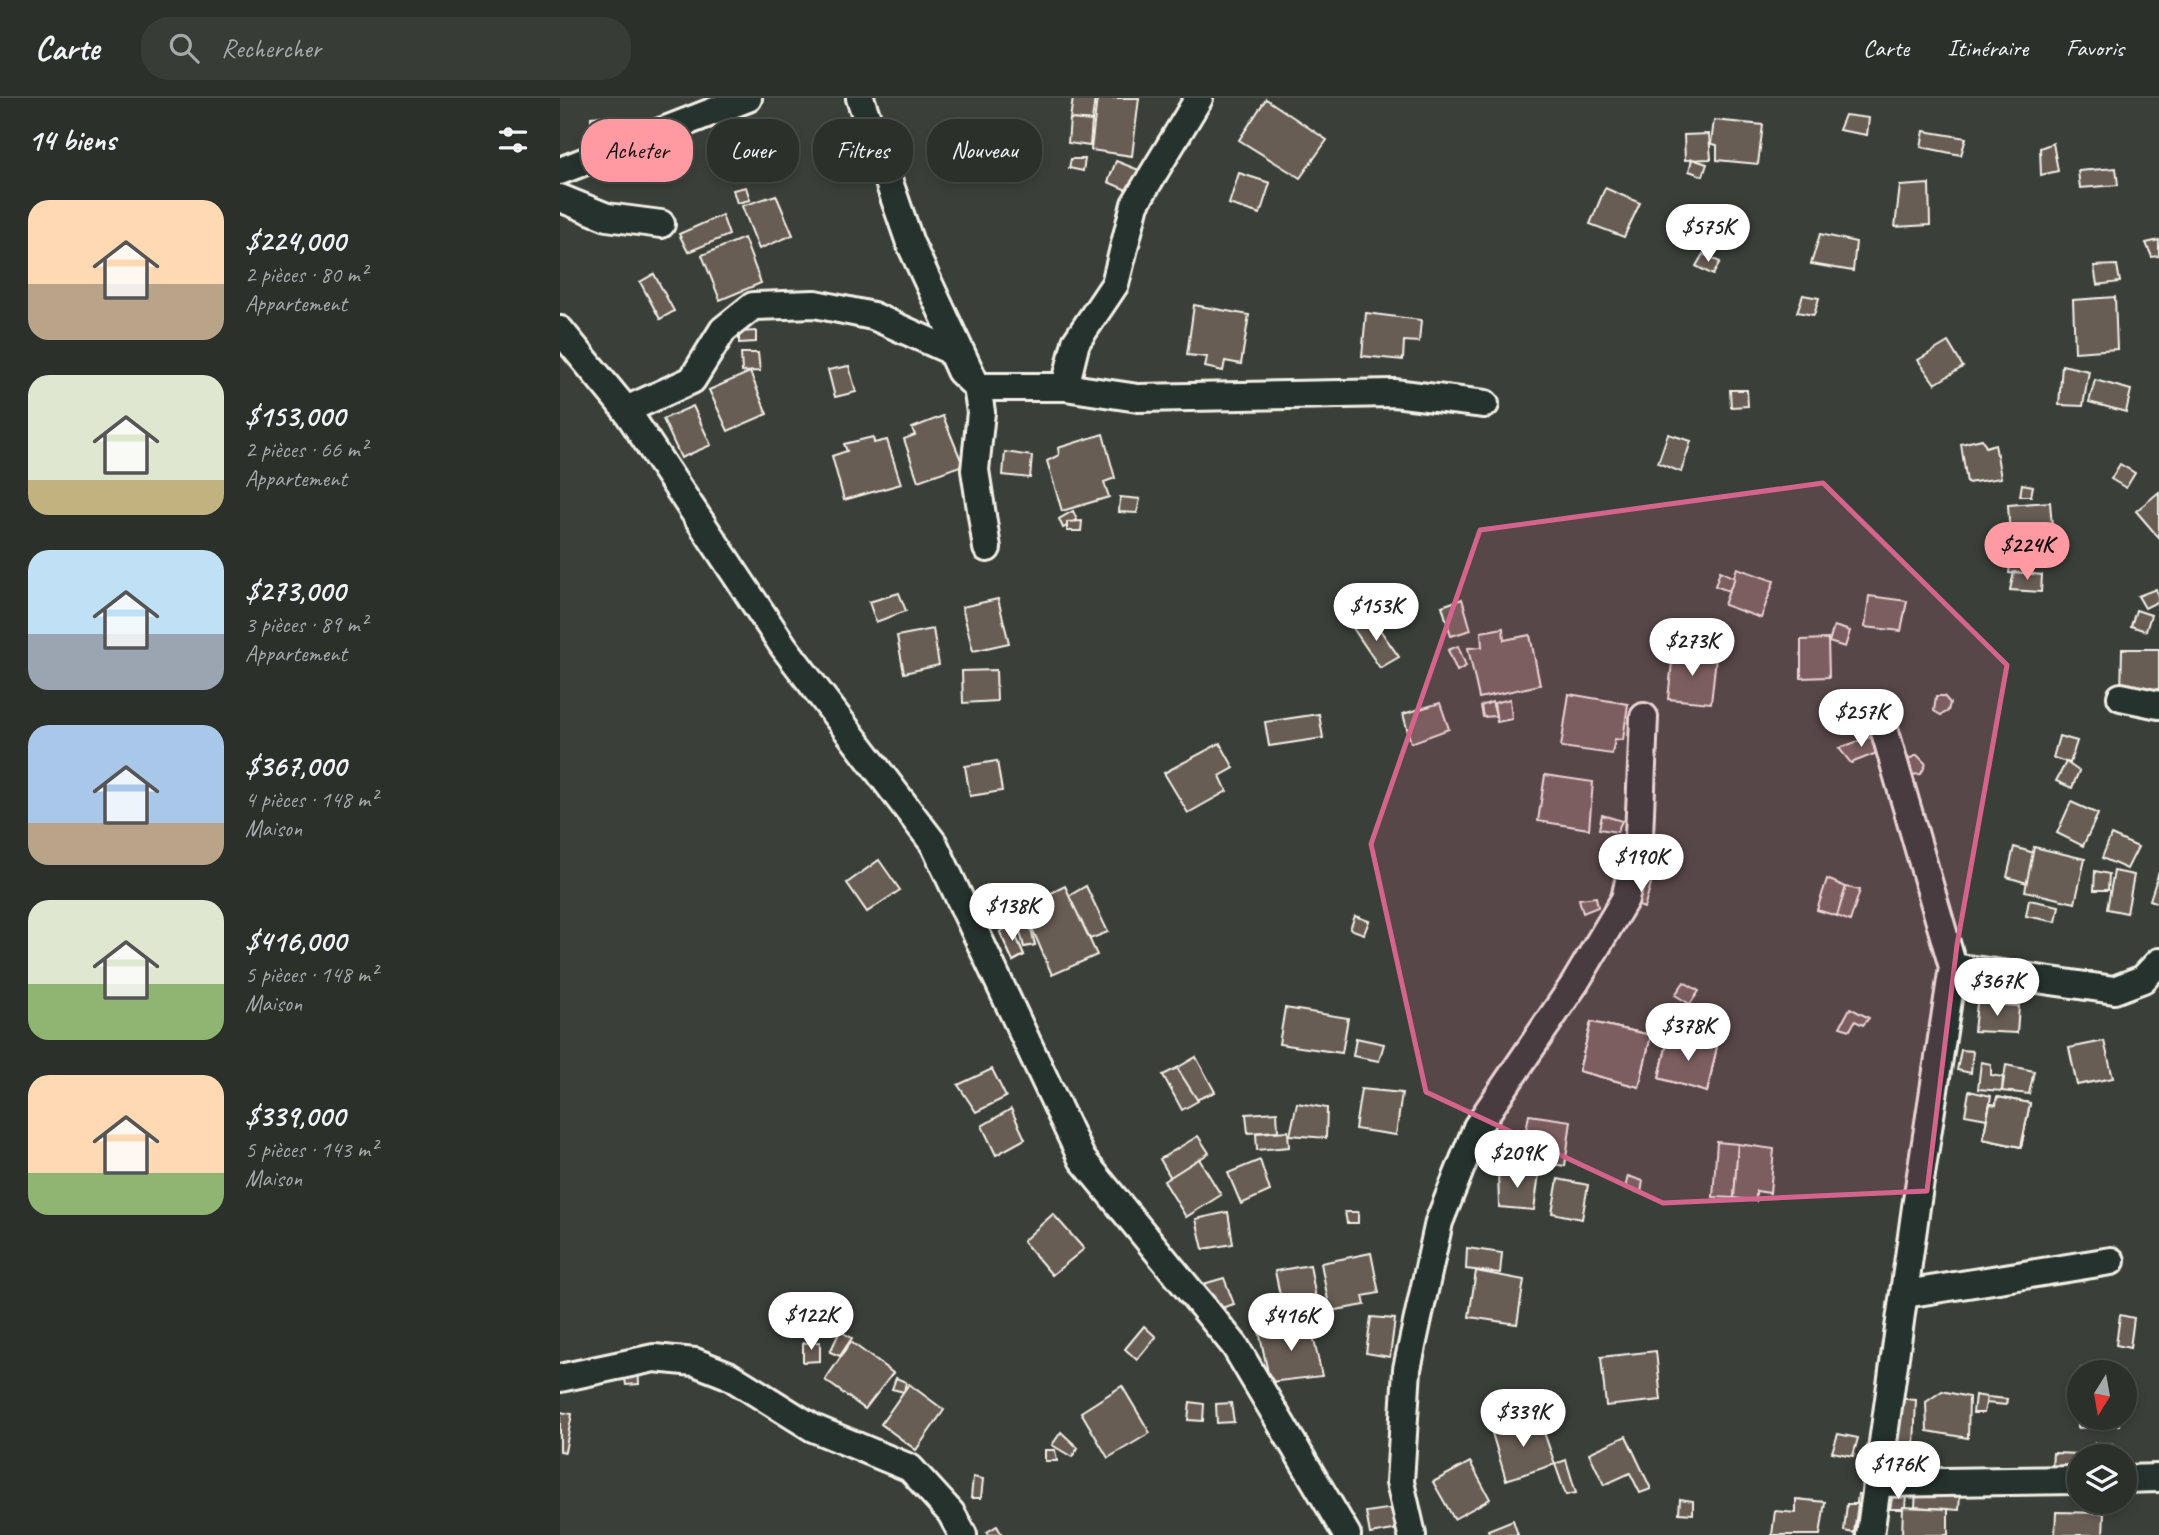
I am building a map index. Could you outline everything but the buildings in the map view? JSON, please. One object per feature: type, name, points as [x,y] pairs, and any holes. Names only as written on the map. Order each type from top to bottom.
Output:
[{"type":"street","points":[[560,172],[748,98]]},
{"type":"street","points":[[860,98],[910,243],[977,387],[981,412],[975,470],[987,548]]},
{"type":"street","points":[[1065,387],[1076,342],[1115,284],[1135,204],[1199,98]]},
{"type":"street","points":[[560,198],[607,217],[661,224]]},
{"type":"street","points":[[626,410],[692,380],[723,330],[753,306],[815,304],[873,316],[951,351],[960,371],[977,387],[1065,387],[1138,398],[1394,393],[1485,404]]},
{"type":"street","points":[[560,330],[626,410],[784,646],[934,844],[1082,1159],[1235,1346],[1347,1535]]},
{"type":"street","points":[[2121,697],[2159,705]]},
{"type":"street","points":[[1412,1535],[1400,1482],[1407,1368],[1439,1222],[1477,1127],[1576,983],[1626,899],[1639,836],[1644,717]]},
{"type":"street","points":[[1870,1535],[1953,967],[1883,725]]},
{"type":"street","points":[[1953,967],[2114,990],[2143,979],[2159,962]]},
{"type":"street","points":[[1905,1294],[2111,1261]]},
{"type":"street","points":[[560,1378],[654,1358],[695,1362],[728,1375],[813,1428],[910,1468],[951,1513],[963,1535]]},
{"type":"street","points":[[2137,1479],[2159,1478]]},
{"type":"street","points":[[1878,1483],[2067,1480]]},
{"type":"highlighted area","points":[[1823,483],[2007,665],[1957,945],[1927,1191],[1663,1203],[1426,1092],[1371,844],[1480,530]]}]
